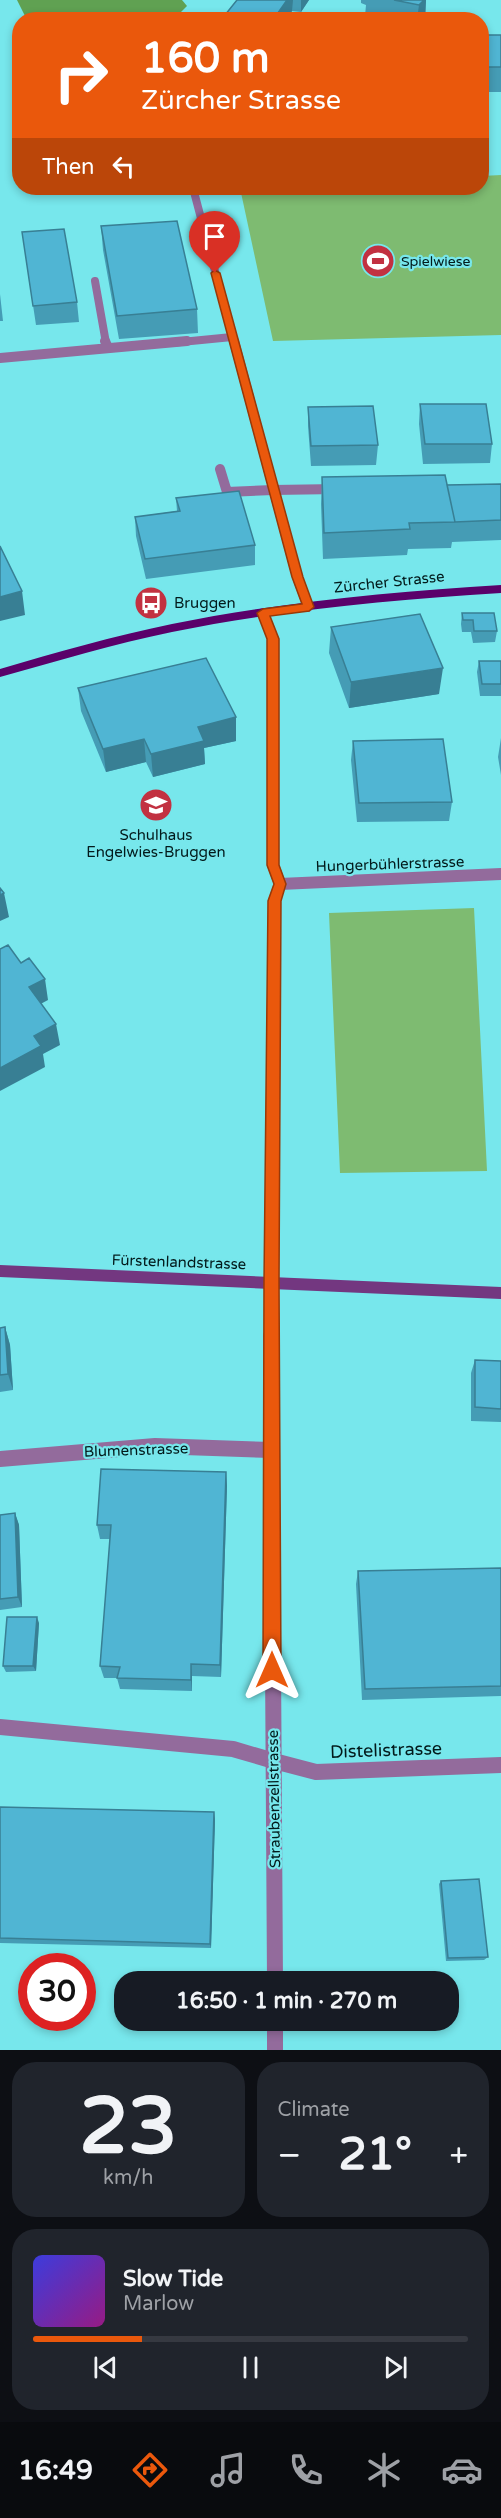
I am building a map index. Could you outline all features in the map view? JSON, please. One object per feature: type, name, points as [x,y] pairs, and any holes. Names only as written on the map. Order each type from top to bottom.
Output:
[{"type":"main road","name":"Zürcher Strasse","points":[[0,673],[198,623],[309,607],[501,589]]},
{"type":"main road","name":"Fürstenlandstrasse","points":[[0,1271],[501,1293]]},
{"type":"street","points":[[196,195],[273,490],[297,577],[309,607]]},
{"type":"street","points":[[96,281],[104,338],[108,348]]},
{"type":"street","points":[[0,358],[232,337]]},
{"type":"street","points":[[220,469],[227,492],[345,489]]},
{"type":"street","name":"Straubenzellstrasse","points":[[263,613],[273,639],[273,865],[280,884],[274,901],[271,1282],[275,1971]]},
{"type":"street","name":"Hungerbühlerstrasse","points":[[280,884],[501,874]]},
{"type":"street","name":"Blumenstrasse","points":[[0,1459],[155,1446],[272,1449]]},
{"type":"street","name":"Distelistrasse","points":[[0,1727],[233,1749],[316,1772],[501,1765]]},
{"type":"street","points":[[275,2031],[275,2050]]},
{"type":"green space","points":[[17,0],[182,0],[187,6],[181,12],[23,12]]},
{"type":"green space","name":"Spielwiese","points":[[501,175],[501,335],[273,341],[242,195],[489,195],[489,176]]},
{"type":"green space","points":[[474,908],[487,1171],[340,1173],[329,913]]},
{"type":"building","points":[[237,0],[287,0],[279,12],[227,12]]},
{"type":"building","points":[[394,0],[424,0],[419,5]]},
{"type":"building","points":[[489,35],[501,35],[501,67],[489,67]]},
{"type":"building","points":[[177,221],[197,309],[117,316],[101,226]]},
{"type":"building","points":[[64,229],[77,302],[33,306],[22,232]]},
{"type":"building","points":[[420,404],[486,404],[492,444],[425,444]]},
{"type":"building","points":[[373,406],[378,445],[311,446],[308,407]]},
{"type":"building","points":[[445,475],[455,522],[409,523],[410,529],[324,533],[322,477]]},
{"type":"building","points":[[501,484],[501,520],[455,522],[447,485]]},
{"type":"building","points":[[239,491],[255,545],[145,559],[135,517],[180,511],[176,498]]},
{"type":"building","points":[[0,546],[22,591],[0,597]]},
{"type":"building","points":[[462,613],[494,613],[497,631],[474,631],[473,620],[463,620]]},
{"type":"building","points":[[420,614],[443,668],[351,682],[331,627]]},
{"type":"building","points":[[206,658],[236,717],[198,727],[204,741],[151,754],[144,739],[103,749],[78,688]]},
{"type":"building","points":[[479,661],[501,661],[501,684],[482,684]]},
{"type":"building","points":[[443,739],[452,802],[359,803],[353,741]]},
{"type":"building","points":[[8,945],[21,963],[29,958],[45,979],[29,987],[56,1024],[34,1036],[41,1046],[0,1068],[0,949]]},
{"type":"building","points":[[5,1327],[8,1374],[0,1375],[0,1328]]},
{"type":"building","points":[[475,1360],[501,1361],[501,1409],[475,1407]]},
{"type":"building","points":[[101,1469],[226,1472],[220,1665],[191,1664],[191,1680],[117,1678],[120,1667],[100,1666],[111,1525],[97,1525]]},
{"type":"building","points":[[15,1513],[18,1597],[0,1599],[0,1515]]},
{"type":"building","points":[[501,1568],[501,1686],[365,1689],[358,1571]]},
{"type":"building","points":[[7,1617],[37,1617],[33,1666],[3,1666]]},
{"type":"building","points":[[0,1807],[214,1812],[210,1944],[0,1938]]},
{"type":"building","points":[[479,1879],[488,1957],[448,1958],[441,1881]]},
{"type":"place","name":"Spielwiese","points":[[378,261]]},
{"type":"place","name":"Bruggen","points":[[151,603]]},
{"type":"place","name":"Schulhaus Engelwies-Bruggen","points":[[156,805]]},
{"type":"route","points":[[215,273],[297,577],[309,607],[263,613],[273,639],[273,865],[280,884],[274,901],[271,1282],[272,1670]]}]
